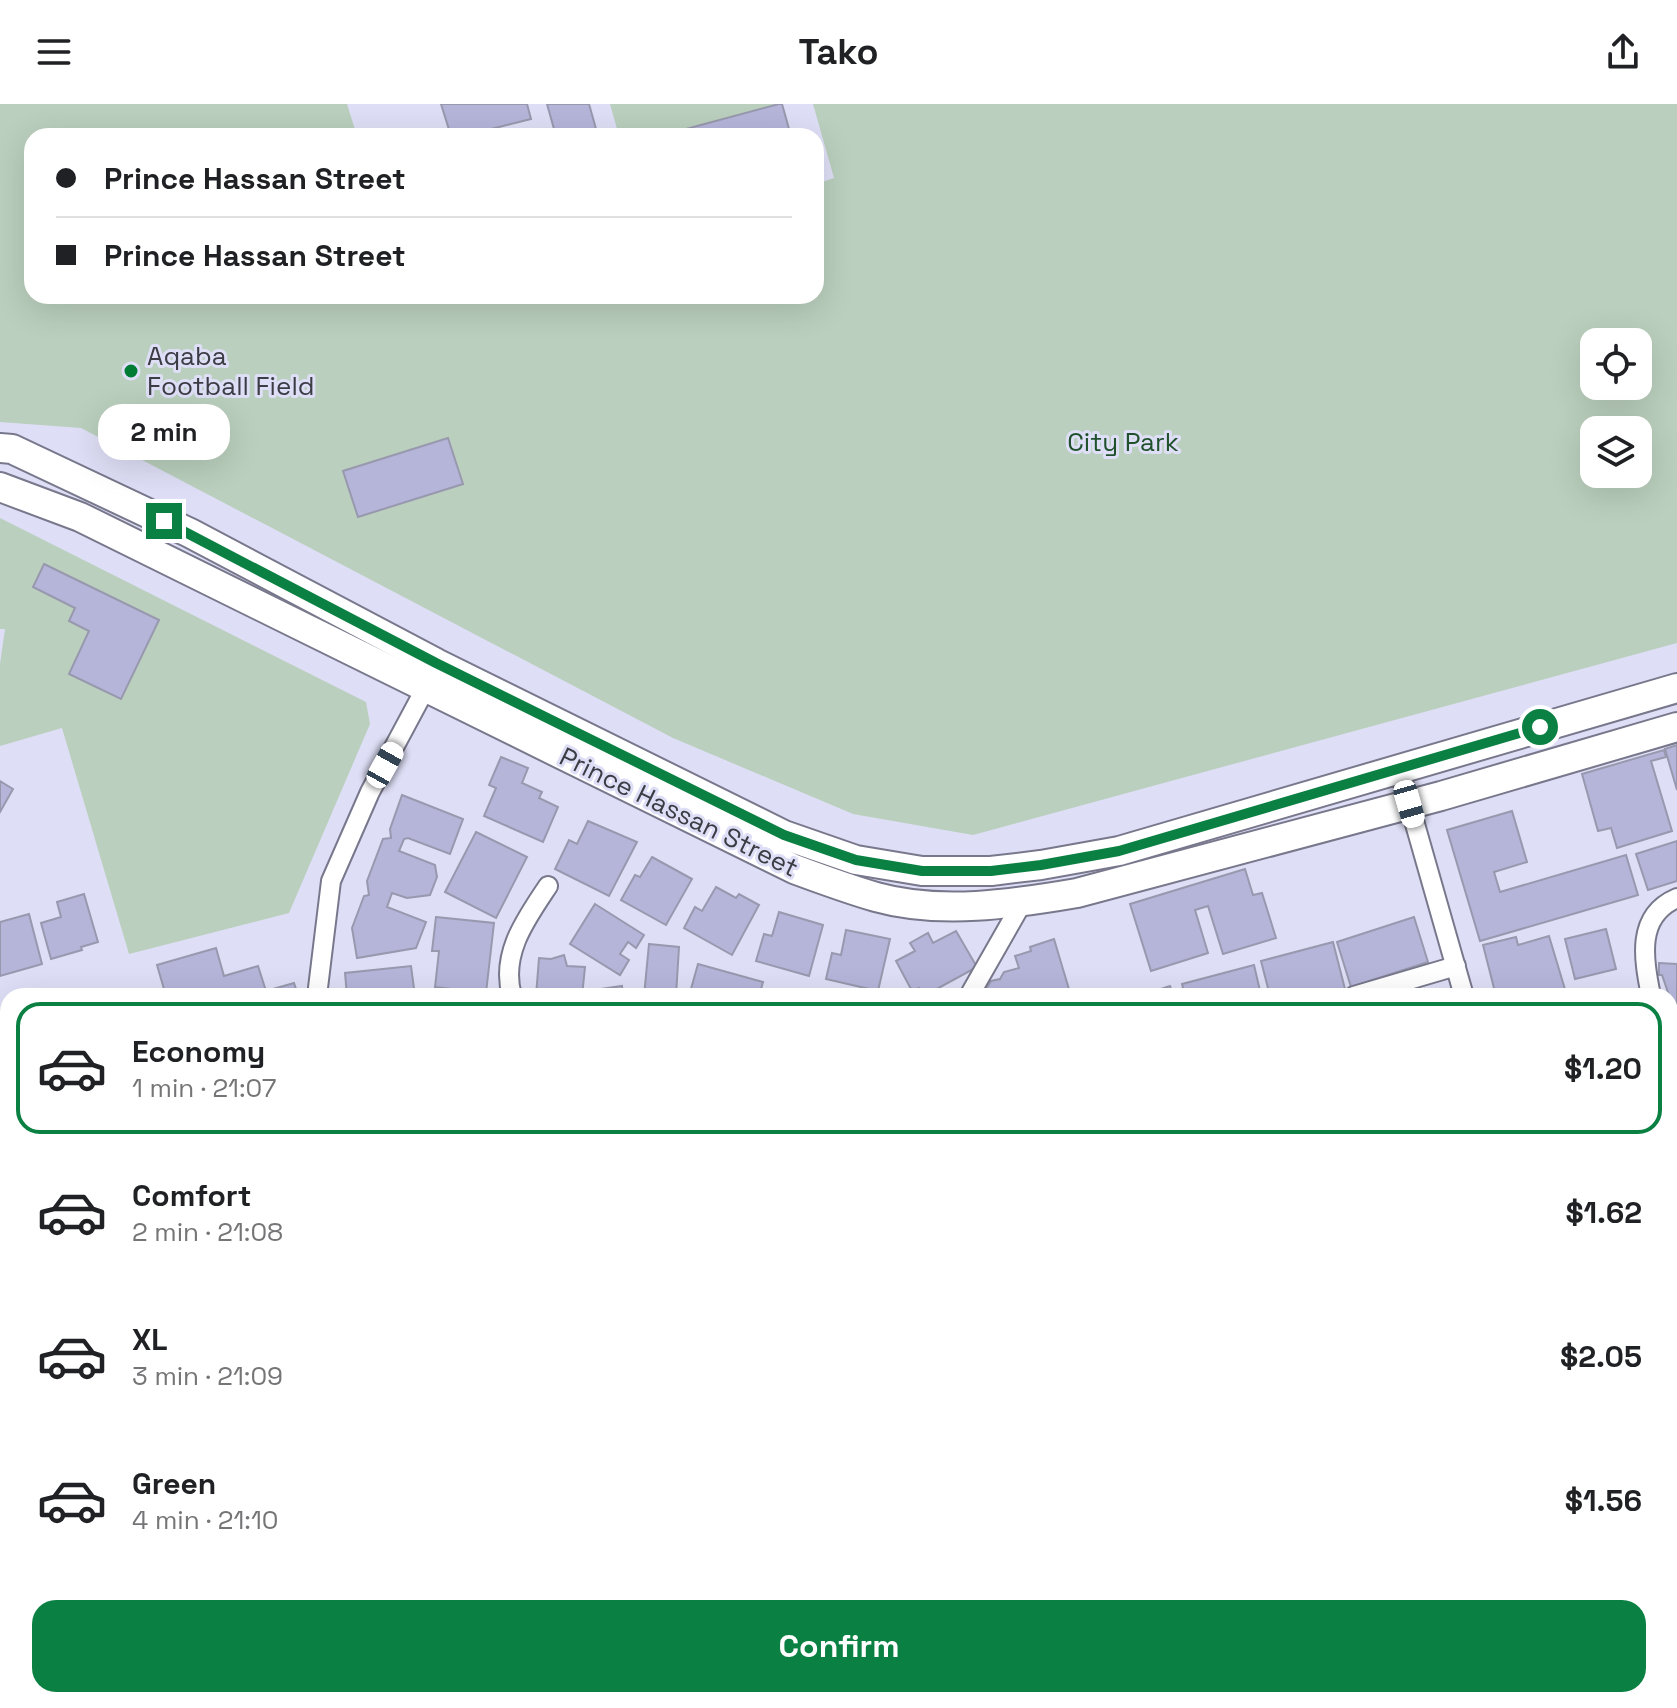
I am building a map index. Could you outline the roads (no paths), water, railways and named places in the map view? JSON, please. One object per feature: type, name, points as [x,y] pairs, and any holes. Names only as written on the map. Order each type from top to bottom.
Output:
[{"type":"main road","name":"Prince Hassan Street","points":[[0,448],[12,449],[190,533],[431,676],[794,869],[878,898],[937,906],[1022,903],[1077,893],[1409,804],[1677,727]]},
{"type":"main road","name":"Prince Hassan Street","points":[[0,487],[80,517],[784,835],[856,860],[922,871],[991,871],[1119,851],[1677,688]]},
{"type":"street","points":[[318,988],[331,881],[370,792],[431,676]]},
{"type":"street","points":[[1399,768],[1462,988]]},
{"type":"street","points":[[512,988],[510,955],[522,925],[548,886]]},
{"type":"street","points":[[1649,988],[1643,954],[1645,932],[1654,915],[1666,903],[1677,898]]},
{"type":"street","points":[[974,988],[1022,903]]},
{"type":"street","points":[[1381,988],[1456,966]]},
{"type":"place","name":"Aqaba Football Field","points":[[131,371]]},
{"type":"park label","name":"City Park","points":[[1123,442]]}]
